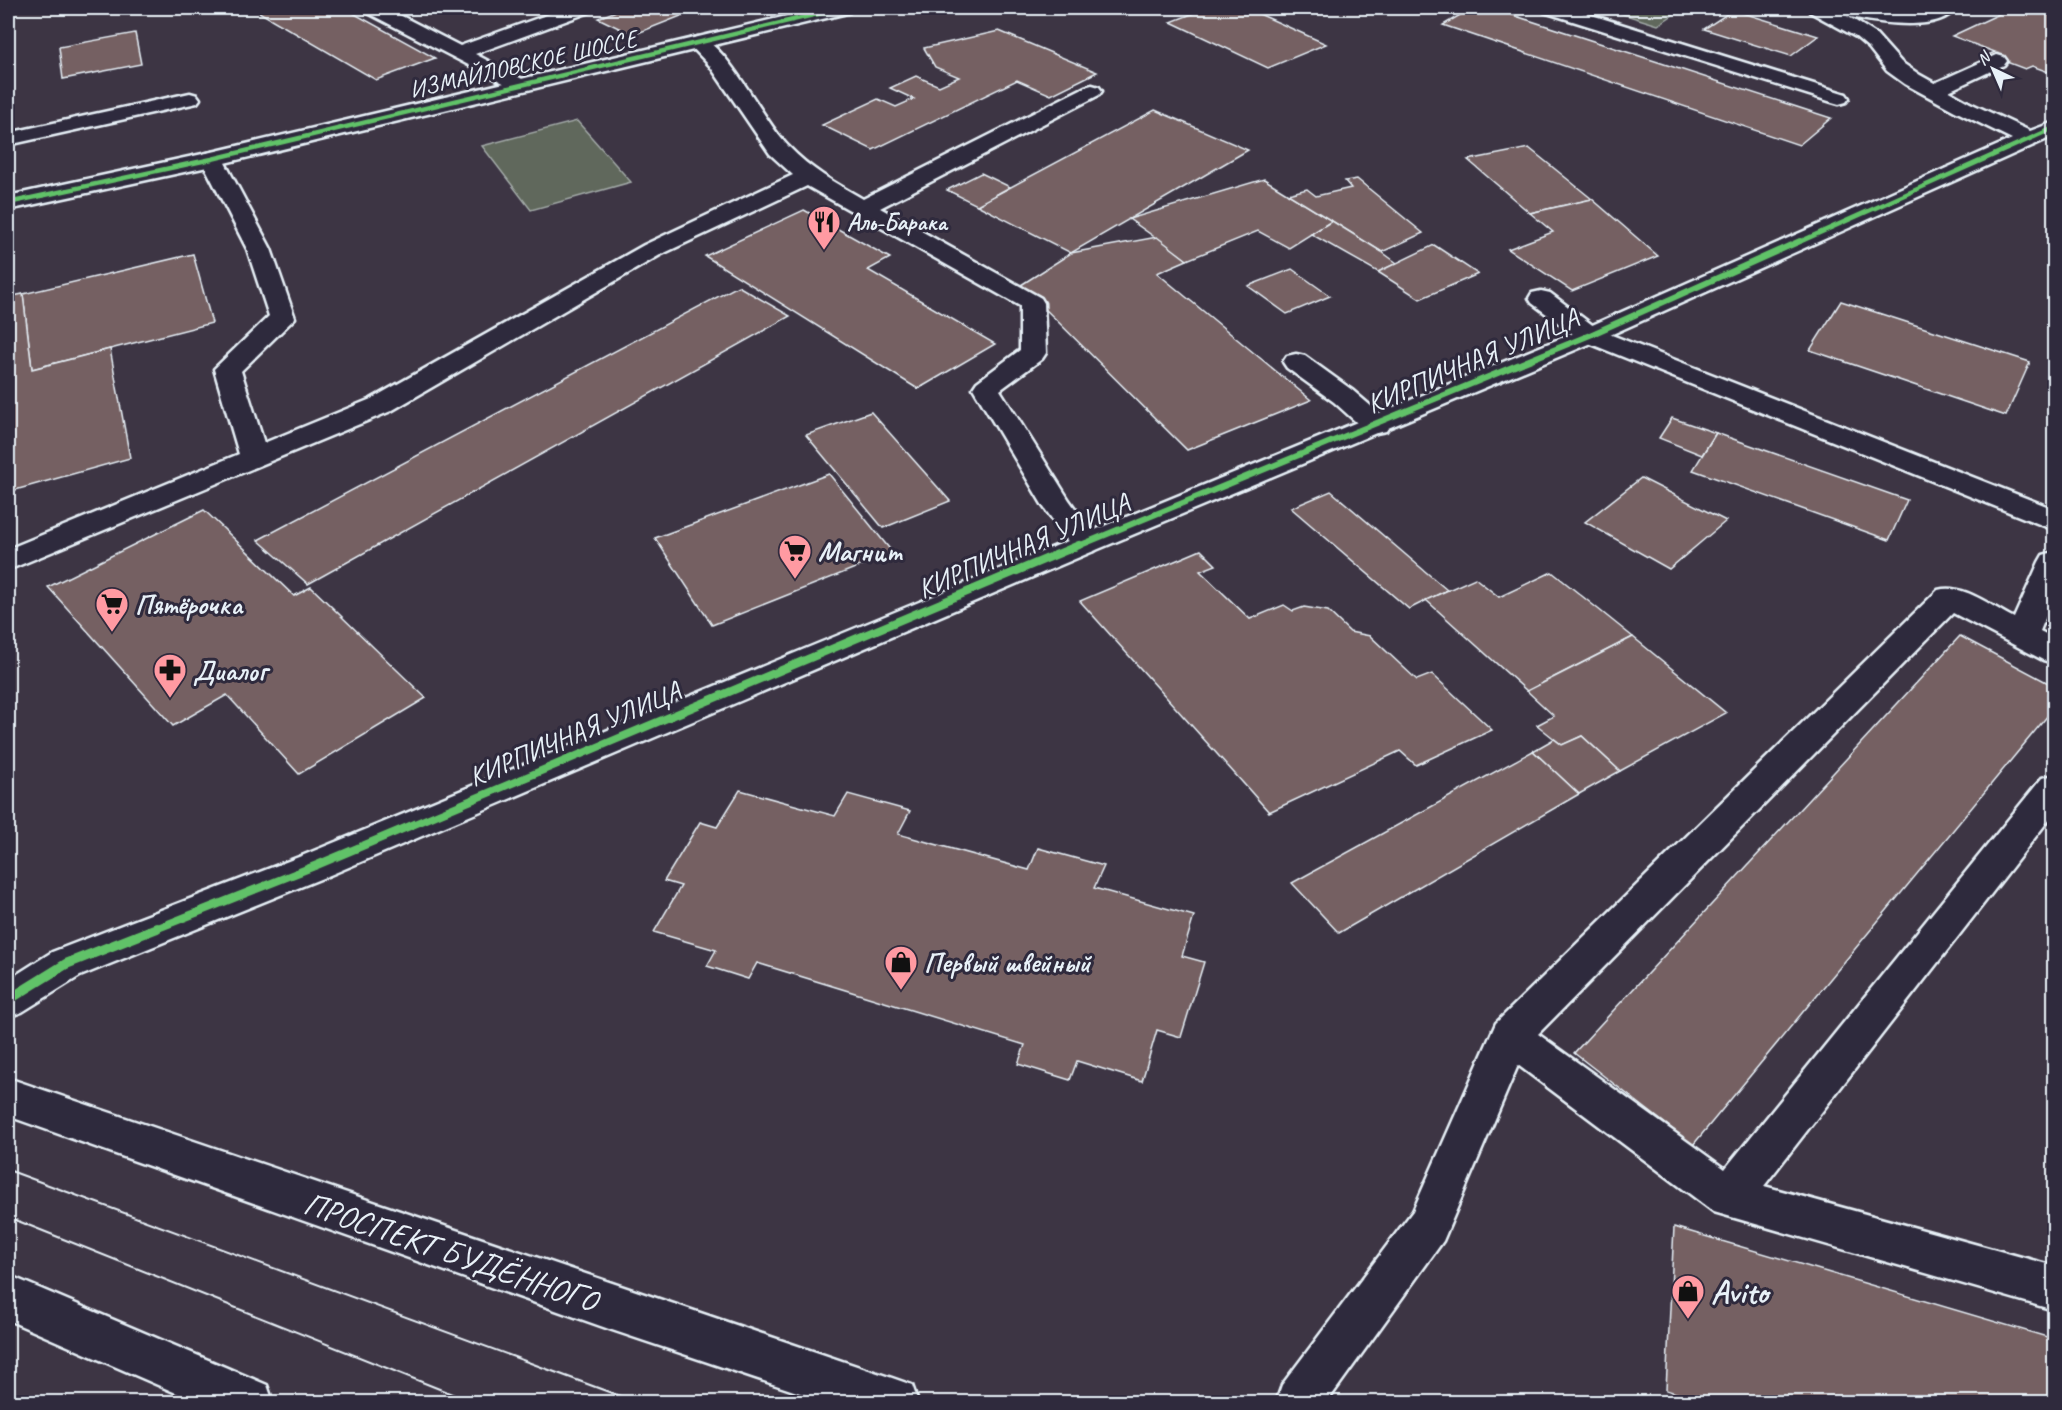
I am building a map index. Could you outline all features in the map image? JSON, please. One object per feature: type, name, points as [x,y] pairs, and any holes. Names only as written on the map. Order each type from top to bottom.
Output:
[{"type":"street","points":[[373,8],[519,85]]},
{"type":"street","points":[[459,53],[583,8]]},
{"type":"street","name":"ИЗМАЙЛОВСКОЕ ШОССЕ","points":[[8,203],[212,159],[843,8]]},
{"type":"street","points":[[1551,8],[1839,98]]},
{"type":"street","points":[[1817,8],[1846,22],[1875,44],[1894,67],[1963,108],[2043,134]]},
{"type":"street","points":[[1835,8],[1894,18],[1936,15],[1946,8]]},
{"type":"street","points":[[698,43],[717,62],[778,149],[808,177],[1032,303],[1033,353],[986,388],[1058,506],[1085,543]]},
{"type":"street","points":[[1933,91],[1998,61]]},
{"type":"street","points":[[863,208],[1092,91]]},
{"type":"street","points":[[8,139],[190,99]]},
{"type":"street","name":"КИРПИЧНАЯ УЛИЦА","points":[[8,1000],[66,964],[328,860],[1085,543],[1376,425],[1590,334],[2043,134]]},
{"type":"street","points":[[212,159],[259,249],[282,318],[227,369],[254,457]]},
{"type":"street","name":"ИЗМАЙЛОВСКОЕ ШОССЕ","points":[[8,214],[212,159]]},
{"type":"street","points":[[8,560],[381,405],[652,250],[808,177]]},
{"type":"street","points":[[1541,298],[1590,334],[2055,520]]},
{"type":"street","points":[[1296,362],[1343,396],[1376,425]]},
{"type":"street","points":[[1299,1402],[1428,1226],[1510,1036],[1949,598],[2038,644],[2055,562]]},
{"type":"street","points":[[1729,1197],[2055,788]]},
{"type":"street","points":[[1510,1036],[1729,1197],[2055,1288]]},
{"type":"street","name":"ПРОСПЕКТ БУДЁННОГО","points":[[8,1097],[609,1306],[895,1402]]},
{"type":"street","points":[[8,1298],[250,1402]]},
{"type":"green space","points":[[1603,8],[1683,8],[1658,25]]},
{"type":"green space","points":[[577,121],[631,182],[531,210],[482,146]]},
{"type":"building","points":[[252,8],[344,8],[435,58],[376,80]]},
{"type":"building","points":[[624,8],[701,8],[633,35],[598,18]]},
{"type":"building","points":[[1207,8],[1246,8],[1326,44],[1268,68],[1171,22]]},
{"type":"building","points":[[1472,8],[1491,8],[1831,118],[1799,145],[1443,25]]},
{"type":"building","points":[[2012,8],[2054,8],[2054,74],[2032,66],[2025,69],[1988,55],[1995,52],[1952,36]]},
{"type":"building","points":[[1733,10],[1818,36],[1791,56],[1704,29]]},
{"type":"building","points":[[999,31],[1097,72],[1051,95],[1017,80],[873,150],[822,125],[878,99],[896,107],[914,99],[890,88],[916,76],[939,86],[959,77],[935,67],[924,48]]},
{"type":"building","points":[[135,33],[141,64],[63,79],[59,47]]},
{"type":"building","points":[[1155,110],[1248,150],[1071,253],[977,205]]},
{"type":"building","points":[[1529,148],[1592,199],[1530,213],[1468,160]]},
{"type":"building","points":[[981,173],[1010,187],[977,205],[947,190]]},
{"type":"building","points":[[1264,179],[1332,221],[1289,248],[1258,231],[1187,260],[1129,219]]},
{"type":"building","points":[[1357,179],[1423,233],[1382,252],[1288,194],[1307,189],[1316,196],[1351,188],[1345,181]]},
{"type":"building","points":[[1592,199],[1658,256],[1572,291],[1508,249],[1553,232],[1530,213]]},
{"type":"building","points":[[804,210],[890,258],[868,270],[995,344],[918,389],[705,256]]},
{"type":"building","points":[[1332,221],[1397,263],[1378,272],[1311,234]]},
{"type":"building","points":[[1157,237],[1187,260],[1157,273],[1311,400],[1187,450],[1021,285],[1071,253]]},
{"type":"building","points":[[1434,245],[1478,274],[1420,299],[1378,272]]},
{"type":"building","points":[[193,254],[212,323],[32,369],[23,294]]},
{"type":"building","points":[[1292,269],[1330,296],[1287,314],[1248,286]]},
{"type":"building","points":[[738,286],[790,316],[308,584],[258,540]]},
{"type":"building","points":[[23,294],[32,369],[110,349],[130,458],[8,492],[8,297]]},
{"type":"building","points":[[1841,301],[2030,362],[2006,416],[1810,350]]},
{"type":"building","points":[[871,412],[950,501],[883,528],[806,435]]},
{"type":"building","points":[[1672,418],[1716,433],[1702,455],[1659,438]]},
{"type":"building","points":[[1716,433],[1907,500],[1889,540],[1693,470]]},
{"type":"building","points":[[829,474],[893,553],[712,625],[655,538]]},
{"type":"building","points":[[1641,478],[1726,521],[1669,569],[1585,522]]},
{"type":"building","points":[[1331,491],[1447,590],[1409,609],[1291,508]]},
{"type":"building","points":[[204,510],[294,596],[311,587],[426,698],[299,774],[227,695],[173,726],[48,587]]},
{"type":"building","points":[[1201,550],[1216,565],[1200,571],[1250,619],[1284,605],[1293,611],[1304,607],[1328,611],[1350,632],[1370,636],[1417,680],[1432,674],[1492,730],[1416,765],[1400,751],[1269,812],[1080,601]]},
{"type":"building","points":[[1552,572],[1633,637],[1527,691],[1426,600],[1475,578],[1499,597]]},
{"type":"building","points":[[1960,636],[2054,686],[2054,708],[1693,1145],[1574,1053]]},
{"type":"building","points":[[1633,637],[1726,713],[1620,771],[1582,736],[1562,745],[1537,725],[1554,716],[1527,691]]},
{"type":"building","points":[[1582,736],[1620,771],[1579,794],[1533,751],[1554,739],[1562,745]]},
{"type":"building","points":[[1533,751],[1579,794],[1339,933],[1292,883]]},
{"type":"building","points":[[740,790],[835,816],[848,794],[910,811],[898,834],[1029,870],[1038,848],[1104,866],[1094,888],[1194,916],[1182,956],[1204,962],[1181,1037],[1157,1030],[1142,1081],[1077,1061],[1070,1080],[1018,1064],[1025,1045],[757,963],[748,979],[707,966],[716,950],[654,932],[681,886],[664,881],[700,822],[717,827]]},
{"type":"building","points":[[1674,1227],[2054,1339],[2054,1402],[1705,1402],[1666,1390]]},
{"type":"tram line","points":[[8,1170],[636,1402]]},
{"type":"tram line","points":[[8,1217],[472,1402]]},
{"type":"cycle path","points":[[8,203],[212,159],[843,8]]},
{"type":"cycle path","points":[[8,1000],[66,964],[317,865],[1085,543],[1376,425],[1590,335],[2054,128]]},
{"type":"place","name":"Аль-Барака","points":[[824,251]]},
{"type":"place","name":"Магнит","points":[[795,580]]},
{"type":"place","name":"Пятёрочка","points":[[112,633]]},
{"type":"place","name":"Диалог","points":[[170,699]]},
{"type":"place","name":"Первый швейный","points":[[901,991]]},
{"type":"place","name":"Avito","points":[[1688,1320]]}]
